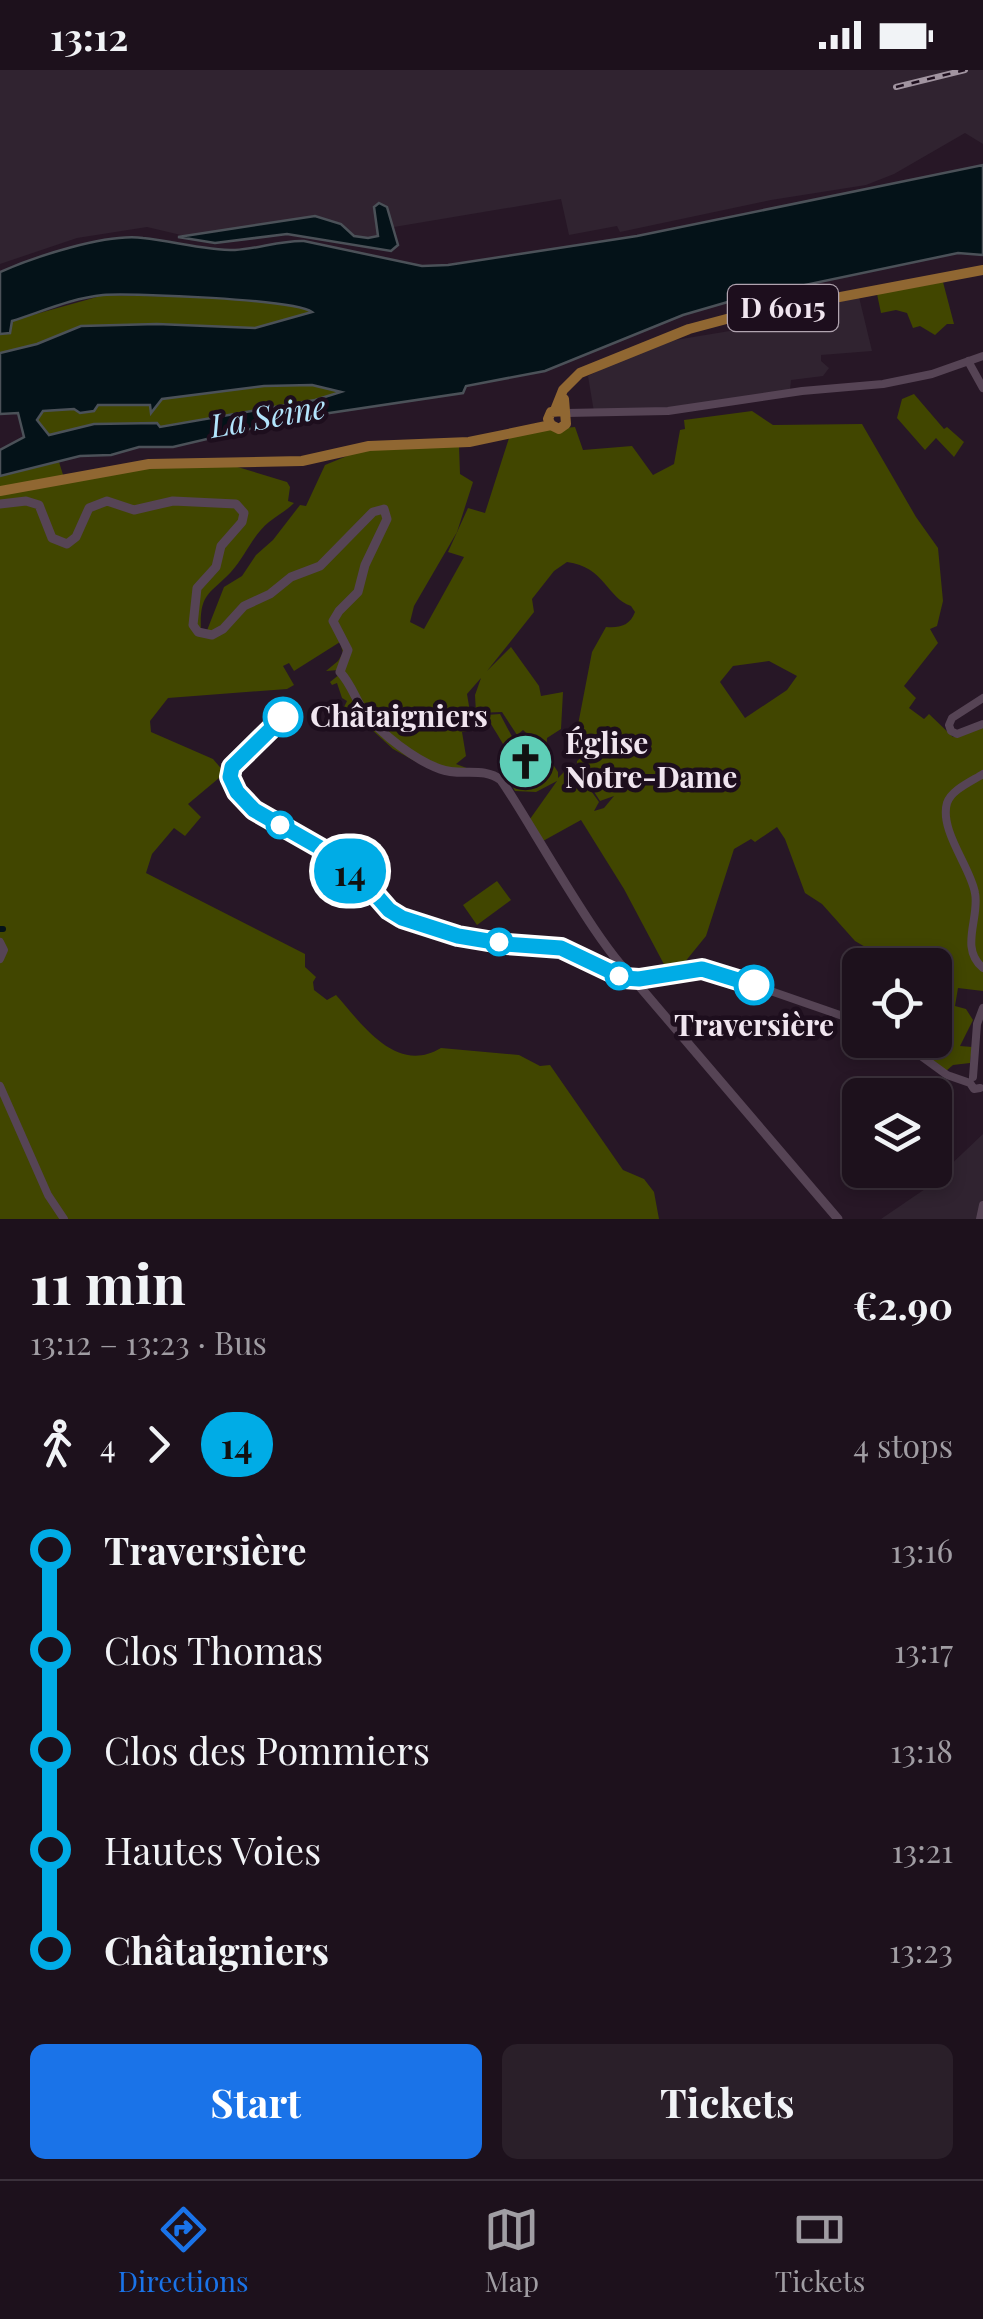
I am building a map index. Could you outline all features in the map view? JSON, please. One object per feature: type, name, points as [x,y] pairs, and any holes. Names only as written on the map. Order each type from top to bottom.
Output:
[{"type":"main road","name":"D 6015","points":[[558,416],[571,386],[589,368],[676,334],[718,320],[983,270]]},
{"type":"main road","points":[[0,491],[159,463],[302,461],[369,446],[461,442],[558,416]]},
{"type":"main road","points":[[0,504],[26,501],[39,505],[52,538],[67,544],[76,537],[89,508],[101,502],[134,510],[173,501],[230,503],[240,507],[244,513],[242,522],[222,546],[216,567],[197,588],[194,625],[198,632],[208,635],[218,633],[237,612],[286,580],[320,566],[373,512],[384,510],[387,519],[365,565],[360,588],[333,621],[348,650],[340,672],[370,719],[409,751],[444,771],[489,773],[501,780],[629,975],[638,979],[640,987],[838,1219]]},
{"type":"street","points":[[558,416],[674,410],[915,378],[983,356]]},
{"type":"street","points":[[968,362],[983,388]]},
{"type":"street","points":[[983,698],[948,724],[955,734],[983,724]]},
{"type":"street","points":[[983,774],[948,799],[946,810],[956,849],[975,892],[971,938],[977,962],[983,968]]},
{"type":"street","points":[[0,942],[4,950],[0,959]]},
{"type":"street","points":[[638,979],[685,969],[710,970],[842,1016]]},
{"type":"street","points":[[924,1058],[951,1077],[979,1083],[977,1024],[983,1008]]},
{"type":"street","points":[[0,1086],[48,1195],[64,1219]]},
{"type":"street","points":[[980,1219],[983,1205]]},
{"type":"shaded area","points":[[0,70],[983,70],[983,144],[965,133],[894,174],[866,185],[771,200],[620,232],[617,226],[569,235],[561,199],[394,227],[388,245],[287,234],[215,243],[147,227],[77,238],[0,264]]},
{"type":"shaded area","points":[[943,282],[954,324],[947,324],[935,335],[920,326],[913,328],[907,313],[881,313],[877,294]]},
{"type":"shaded area","points":[[104,295],[234,299],[312,312],[255,328],[81,326],[37,344],[0,353],[0,334],[10,333],[11,321]]},
{"type":"shaded area","points":[[859,297],[872,351],[821,355],[821,361],[829,368],[823,376],[791,380],[790,390],[665,408],[594,412],[588,376],[651,344],[754,327],[779,312]]},
{"type":"shaded area","points":[[312,385],[343,391],[315,400],[159,427],[157,423],[94,424],[49,435],[37,420],[43,411],[151,405],[151,411],[162,399],[264,386]]},
{"type":"shaded area","points":[[914,394],[944,429],[947,427],[964,442],[954,457],[936,438],[925,450],[897,418],[902,399]]},
{"type":"shaded area","points":[[752,411],[773,425],[862,424],[938,548],[943,601],[937,626],[930,629],[938,643],[904,686],[916,698],[909,708],[924,719],[929,714],[953,737],[983,722],[983,991],[958,988],[955,1006],[966,1009],[973,1020],[960,1046],[972,1047],[970,1063],[953,1065],[946,1071],[927,1064],[934,1058],[952,1058],[952,948],[867,948],[855,941],[822,904],[805,893],[777,827],[755,842],[751,839],[734,849],[706,936],[680,968],[667,970],[581,820],[543,841],[530,819],[557,781],[536,792],[515,791],[510,782],[518,783],[544,760],[538,744],[523,730],[517,735],[502,712],[476,713],[475,695],[481,678],[467,694],[473,730],[462,732],[466,756],[456,764],[472,770],[420,764],[393,749],[370,728],[350,719],[352,713],[344,707],[347,701],[337,683],[330,682],[340,674],[338,670],[326,671],[343,653],[340,642],[294,671],[289,663],[283,666],[294,685],[287,689],[168,698],[150,721],[151,732],[213,759],[225,773],[188,804],[201,817],[185,836],[174,828],[152,854],[146,873],[305,954],[305,967],[316,977],[314,990],[327,1000],[336,995],[369,1032],[395,1051],[425,1055],[441,1048],[519,1055],[540,1066],[550,1065],[623,1170],[644,1179],[654,1192],[659,1219],[0,1219],[0,476],[59,462],[65,481],[175,463],[221,462],[287,482],[288,501],[294,503],[263,528],[204,602],[201,632],[206,633],[224,587],[242,576],[300,505],[306,506],[325,465],[369,447],[459,446],[460,474],[473,482],[457,532],[414,606],[410,622],[424,629],[464,557],[448,552],[468,508],[485,513],[509,438],[519,432],[575,427],[583,450],[632,446],[653,475],[674,464],[680,430],[685,429],[684,420]],"holes":[[[567,562],[598,576],[635,612],[624,625],[606,627],[592,652],[577,730],[589,751],[577,765],[600,801],[614,796],[604,808],[594,811],[599,802],[574,767],[571,765],[558,778],[546,754],[547,738],[561,729],[563,692],[541,696],[539,686],[511,647],[487,671],[534,612],[532,599],[554,571]],[[769,661],[797,676],[787,690],[745,718],[720,682],[733,666]]]},
{"type":"shaded area","points":[[500,714],[518,748],[528,743],[540,760],[515,774],[509,754],[486,715]]},
{"type":"shaded area","points":[[497,881],[511,900],[477,925],[463,905]]},
{"type":"shaded area","points":[[983,1134],[983,1219],[881,1219],[926,1188],[952,1188],[952,1163]]},
{"type":"water","name":"La Seine","points":[[983,165],[983,255],[958,253],[738,299],[683,315],[545,371],[466,386],[463,393],[296,418],[173,447],[139,447],[111,455],[80,456],[0,476],[0,450],[24,437],[18,413],[0,414],[0,353],[37,344],[81,326],[255,328],[312,312],[246,300],[103,295],[12,321],[10,333],[0,334],[0,272],[14,266],[70,248],[128,237],[235,250],[304,241],[422,266],[637,236]],"holes":[[[312,385],[341,392],[160,427],[157,423],[94,424],[49,435],[37,420],[43,411],[74,409],[80,413],[94,411],[98,405],[150,405],[151,413],[162,399],[264,386]]]},
{"type":"water","points":[[379,203],[387,207],[398,245],[391,251],[287,234],[215,243],[178,237],[315,216],[341,224],[354,236],[368,238],[378,236],[374,207]]},
{"type":"railway","points":[[896,87],[965,70]]},
{"type":"bus line","name":"14","points":[[283,717],[232,767],[230,777],[237,792],[258,813],[324,850],[368,886],[393,913],[451,935],[561,948],[624,978],[702,969],[754,985]]},
{"type":"place","name":"Châtaigniers","points":[[283,717]]},
{"type":"place","name":"Église Notre-Dame","points":[[526,761]]},
{"type":"place","name":"Traversière","points":[[754,985]]}]
